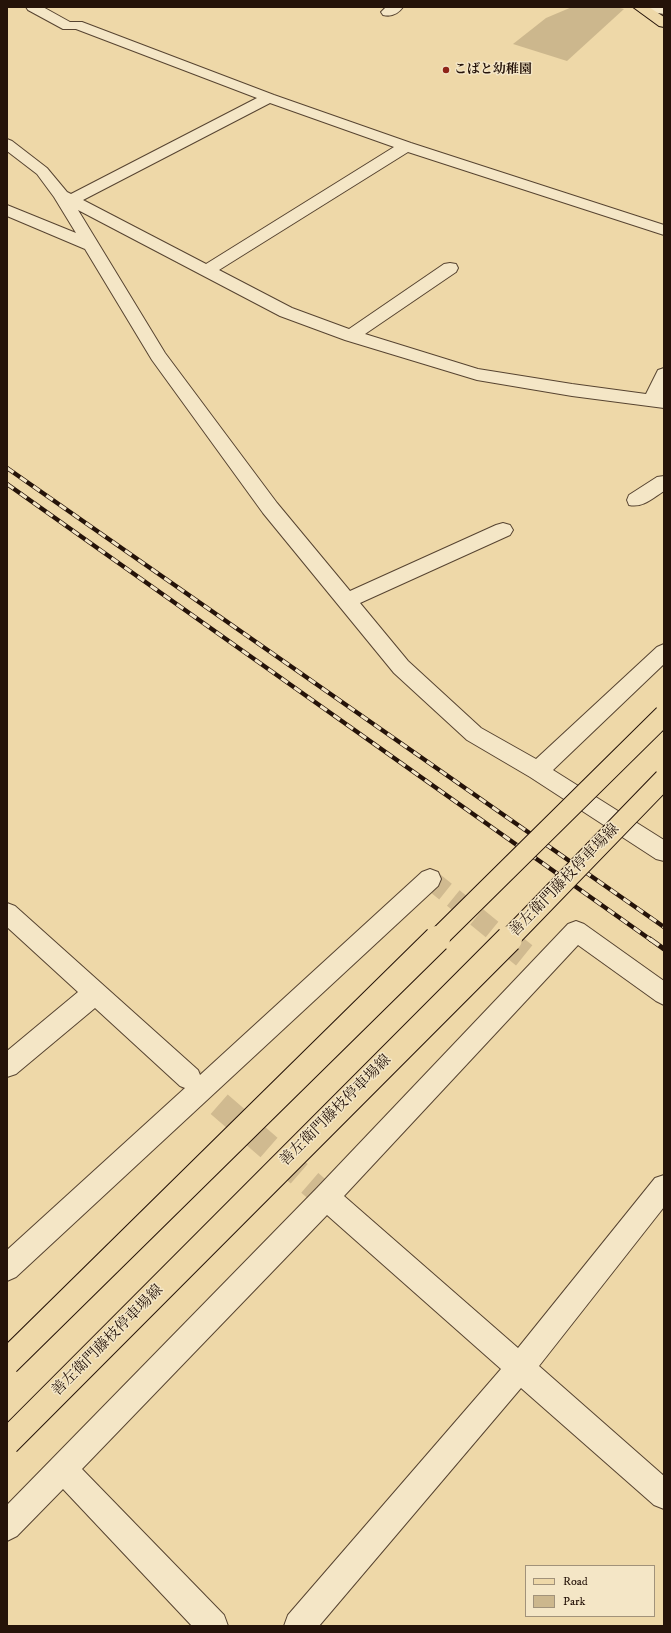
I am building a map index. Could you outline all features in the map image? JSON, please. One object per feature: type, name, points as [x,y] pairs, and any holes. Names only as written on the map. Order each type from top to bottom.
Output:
[{"type":"main road","points":[[640,7],[664,23]]},
{"type":"main road","points":[[7,1362],[664,715]]},
{"type":"main road","name":"善左衛門藤枝停車場線","points":[[7,1442],[506,941],[664,779]]},
{"type":"street","points":[[33,7],[68,26],[77,25],[268,98],[406,146],[664,230]]},
{"type":"street","points":[[644,7],[664,10]]},
{"type":"street","points":[[66,197],[268,98]]},
{"type":"street","points":[[7,144],[42,171],[66,197],[92,246],[158,356],[270,508],[401,667],[474,734],[538,771],[663,850]]},
{"type":"street","points":[[206,271],[406,146]]},
{"type":"street","points":[[66,197],[286,312],[351,336],[477,374],[572,390],[658,401],[664,374]]},
{"type":"street","points":[[7,210],[92,246]]},
{"type":"street","points":[[351,336],[450,268]]},
{"type":"street","points":[[636,500],[664,482]]},
{"type":"street","points":[[347,601],[503,530]]},
{"type":"street","points":[[538,771],[664,652]]},
{"type":"street","points":[[7,1268],[430,879]]},
{"type":"street","points":[[7,913],[189,1078]]},
{"type":"street","points":[[7,1526],[326,1198],[576,931],[664,994]]},
{"type":"street","points":[[7,1066],[95,993]]},
{"type":"street","points":[[299,1626],[520,1368],[664,1187]]},
{"type":"street","points":[[326,1198],[664,1495]]},
{"type":"street","points":[[63,1469],[213,1626]]},
{"type":"green space","points":[[572,7],[616,7],[624,9],[567,61],[513,44],[546,18]]},
{"type":"tunnel","points":[[430,879],[505,940]]},
{"type":"tunnel","points":[[504,939],[541,969]]},
{"type":"tunnel","points":[[189,1078],[326,1197]]},
{"type":"railway","points":[[7,468],[664,927]]},
{"type":"railway","points":[[7,484],[651,940]]},
{"type":"railway","points":[[650,939],[664,949]]},
{"type":"place","name":"こばと幼稚園","points":[[446,70]]}]
